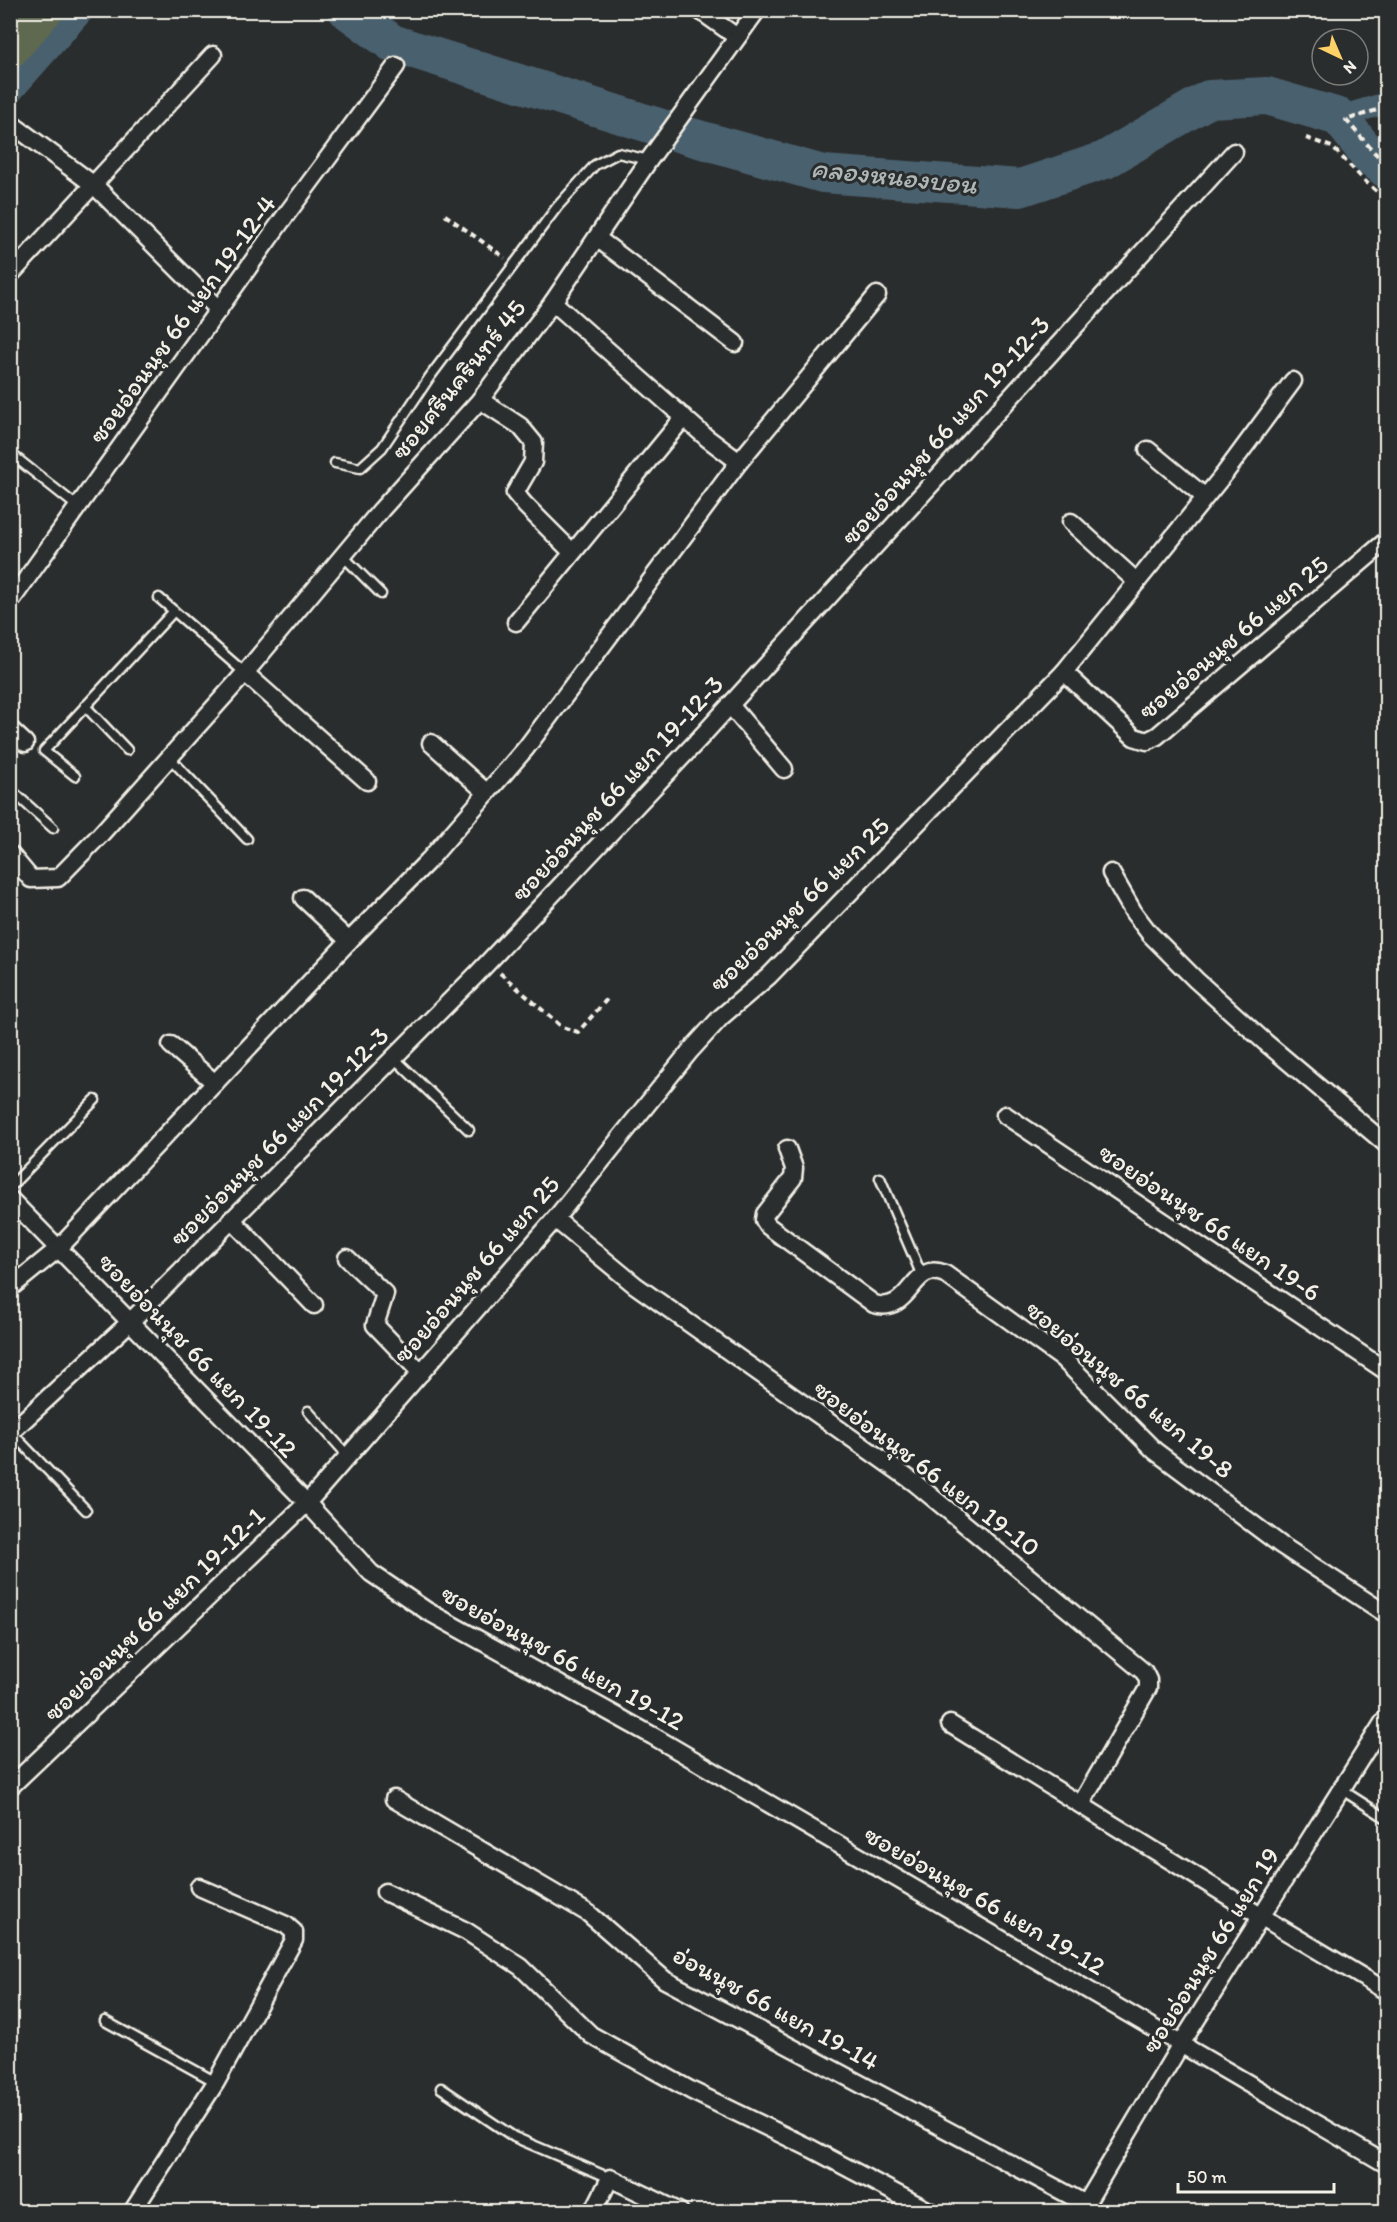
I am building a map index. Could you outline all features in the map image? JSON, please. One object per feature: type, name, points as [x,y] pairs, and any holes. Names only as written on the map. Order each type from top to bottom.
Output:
[{"type":"street","points":[[699,10],[737,37]]},
{"type":"street","name":"ซอยศรีนครินทร์ 45","points":[[10,854],[31,879],[58,878],[100,835],[245,673],[381,510],[480,400],[553,302],[649,160],[757,10]]},
{"type":"street","points":[[11,272],[213,55]]},
{"type":"street","name":"ซอยอ่อนนุช 66 แยก 19-12-4","points":[[10,602],[396,66]]},
{"type":"street","points":[[12,123],[94,185],[219,310]]},
{"type":"street","name":"ซอยอ่อนนุช 66 แยก 19-12-3","points":[[11,1432],[130,1322],[488,963],[730,705],[1234,152]]},
{"type":"street","points":[[597,238],[735,343]]},
{"type":"street","points":[[10,1288],[58,1249],[349,941],[429,860],[526,748],[739,462],[877,295]]},
{"type":"street","points":[[553,302],[739,462]]},
{"type":"street","points":[[1065,672],[1293,381]]},
{"type":"street","points":[[480,400],[520,426],[534,443],[533,462],[515,493],[572,552]]},
{"type":"street","points":[[516,622],[684,417]]},
{"type":"street","points":[[1148,450],[1204,497]]},
{"type":"street","points":[[1071,522],[1137,582]]},
{"type":"street","name":"ซอยอ่อนนุช 66 แยก 25","points":[[307,1503],[555,1219],[690,1051],[721,1017],[769,976],[1065,672],[1134,737],[1147,741],[1156,736],[1386,541]]},
{"type":"street","points":[[245,673],[367,781]]},
{"type":"street","points":[[730,705],[784,769]]},
{"type":"street","points":[[10,729],[26,743]]},
{"type":"street","points":[[431,743],[487,793]]},
{"type":"street","points":[[1111,873],[1134,913],[1150,934],[1188,972],[1265,1042],[1386,1144]]},
{"type":"street","points":[[303,898],[349,941]]},
{"type":"street","points":[[171,1045],[215,1083]]},
{"type":"street","name":"ซอยอ่อนนุช 66 แยก 19-6","points":[[1005,1115],[1386,1371]]},
{"type":"street","points":[[787,1149],[794,1168],[793,1178],[765,1214],[764,1220],[768,1226],[874,1304],[884,1307],[895,1305],[922,1276]]},
{"type":"street","name":"ซอยอ่อนนุช 66 แยก 19-12","points":[[10,1199],[307,1503],[371,1573],[427,1611],[652,1736],[1386,2164]]},
{"type":"street","points":[[231,1219],[314,1305]]},
{"type":"street","name":"ซอยอ่อนนุช 66 แยก 19-10","points":[[555,1219],[635,1285],[915,1483],[1144,1672],[1148,1680],[1148,1688],[1081,1804]]},
{"type":"street","points":[[347,1258],[385,1294],[375,1325],[421,1373]]},
{"type":"street","name":"ซอยอ่อนนุช 66 แยก 19-8","points":[[922,1276],[939,1271],[945,1274],[1063,1359],[1155,1451],[1281,1545],[1386,1614]]},
{"type":"street","name":"ซอยอ่อนนุช 66 แยก 19-12-1","points":[[10,1787],[307,1503]]},
{"type":"street","name":"ซอยอ่อนนุช 66 แยก 19","points":[[1083,2208],[1181,2044],[1386,1719]]},
{"type":"street","points":[[950,1724],[1386,1991]]},
{"type":"street","name":"อ่อนนุช 66 แยก 19-14","points":[[394,1799],[588,1913],[665,1980],[1083,2208]]},
{"type":"street","points":[[132,2211],[216,2082],[294,1940],[294,1932],[285,1925],[199,1887]]},
{"type":"street","points":[[385,1893],[466,1931],[521,1966],[591,2035],[693,2091],[931,2211]]},
{"type":"street","points":[[593,2211],[610,2178],[680,2211]]},
{"type":"lane","points":[[336,463],[360,468],[382,448],[429,378],[471,324],[513,263],[557,207],[595,165],[618,153],[649,160]]},
{"type":"lane","points":[[10,453],[78,507]]},
{"type":"lane","points":[[343,556],[381,594]]},
{"type":"lane","points":[[159,598],[245,673]]},
{"type":"lane","points":[[75,776],[44,751],[174,611]]},
{"type":"lane","points":[[85,706],[127,750]]},
{"type":"lane","points":[[168,757],[247,839]]},
{"type":"lane","points":[[10,789],[53,828]]},
{"type":"lane","points":[[393,1057],[469,1130]]},
{"type":"lane","points":[[10,1187],[95,1100]]},
{"type":"lane","points":[[880,1178],[922,1276]]},
{"type":"lane","points":[[308,1411],[348,1456]]},
{"type":"lane","points":[[11,1432],[86,1510]]},
{"type":"lane","points":[[1342,1790],[1386,1818]]},
{"type":"lane","points":[[105,2021],[216,2082]]},
{"type":"lane","points":[[441,2088],[514,2137],[610,2178]]},
{"type":"path","points":[[1386,107],[1346,120],[1386,163]]},
{"type":"path","points":[[1306,138],[1332,147],[1386,199]]},
{"type":"path","points":[[445,215],[513,263]]},
{"type":"path","points":[[488,963],[562,1027],[578,1032],[608,998]]},
{"type":"green space","points":[[10,11],[84,11],[11,94]]},
{"type":"waterway","points":[[10,94],[84,10]]},
{"type":"waterway","name":"คลองหนองบอน","points":[[347,10],[392,43],[681,134],[823,174],[1020,188],[1105,160],[1209,99],[1267,96],[1339,117],[1369,155],[1386,169]]},
{"type":"waterway","points":[[1339,117],[1386,103]]}]
